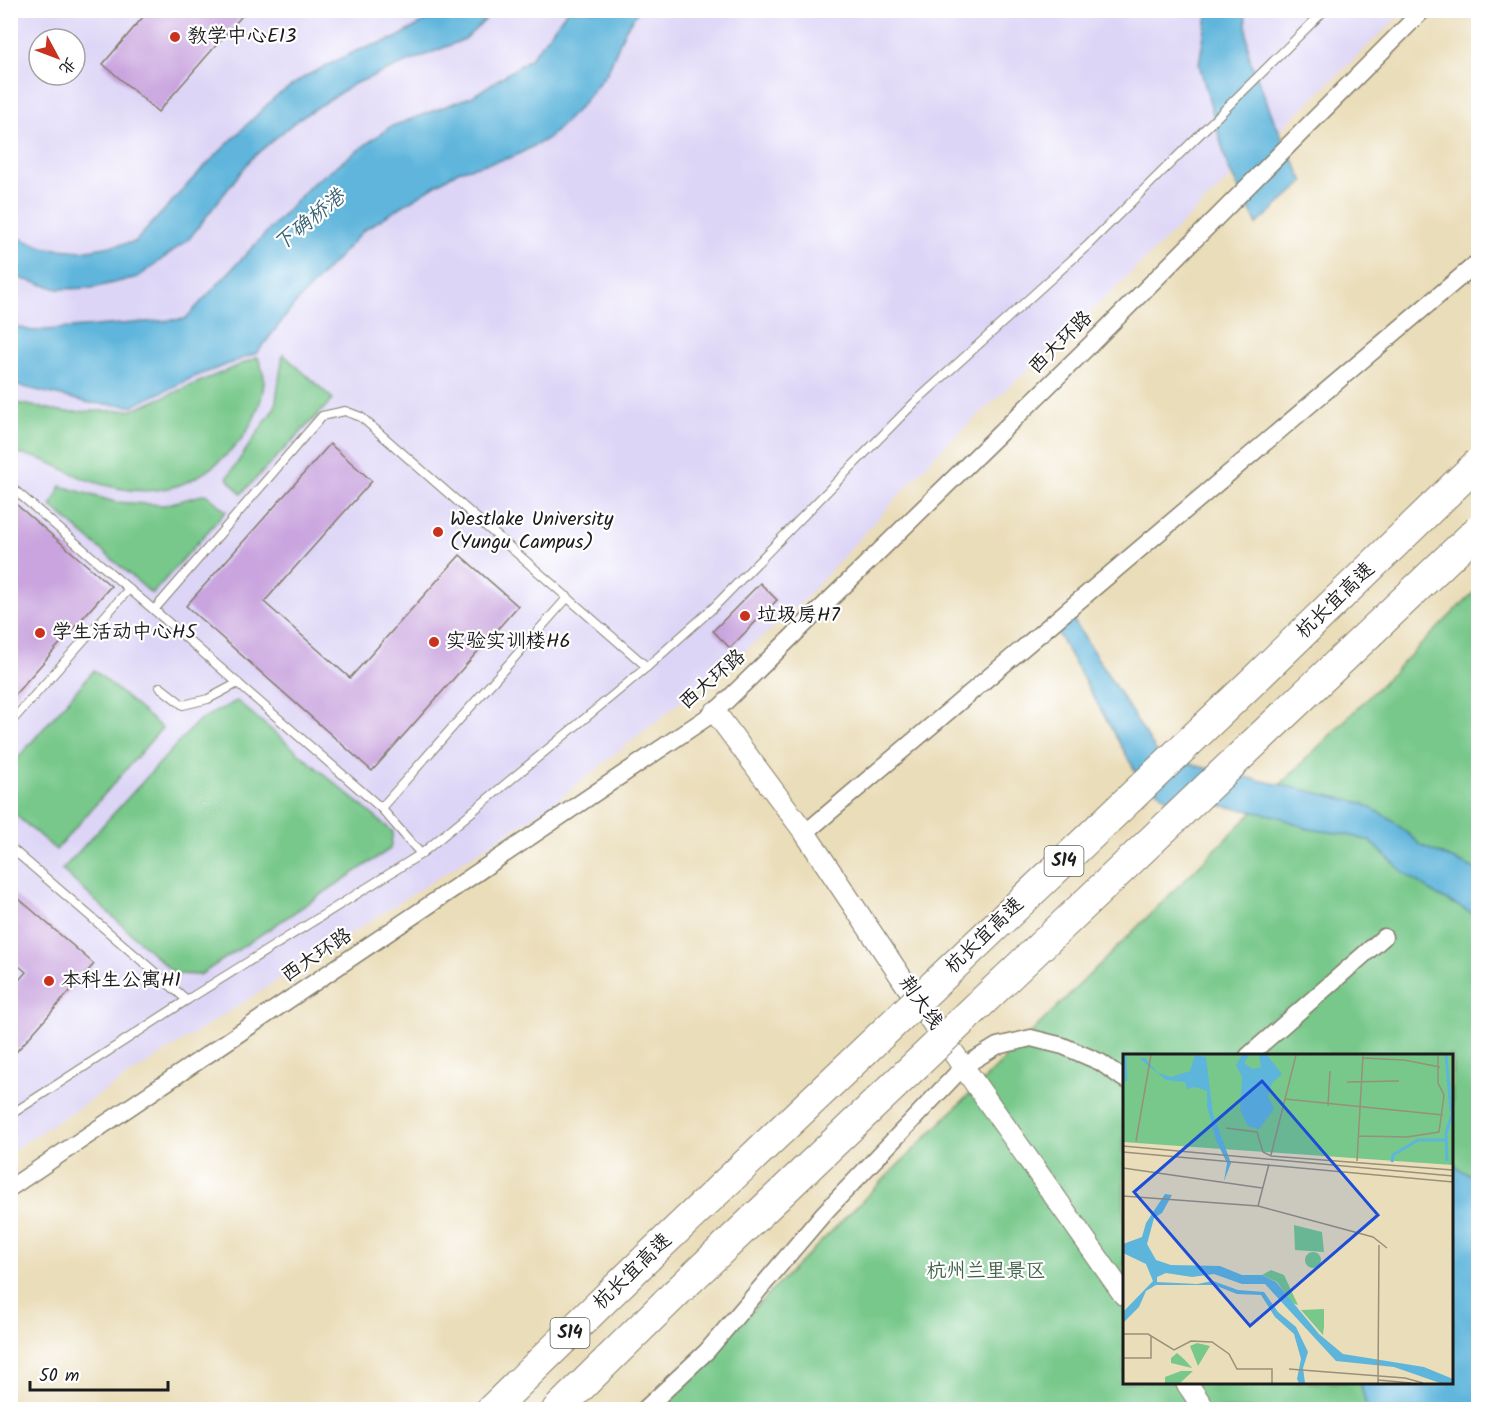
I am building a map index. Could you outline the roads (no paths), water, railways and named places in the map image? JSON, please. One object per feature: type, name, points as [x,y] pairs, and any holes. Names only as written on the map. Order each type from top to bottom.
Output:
[{"type":"highway","name":"杭长宜高速","points":[[491,1410],[648,1257],[1250,685],[1479,463]]},
{"type":"highway","name":"S14","points":[[557,1410],[675,1294],[1479,530]]},
{"type":"street","name":"西大环路","points":[[10,1188],[715,712],[1206,229],[1423,10]]},
{"type":"street","points":[[805,833],[1479,262]]},
{"type":"street","name":"荆大线","points":[[715,712],[805,833],[917,1001],[1123,1292]]},
{"type":"street","points":[[1250,1054],[1384,937]]},
{"type":"street","points":[[644,1410],[707,1351],[824,1213],[964,1066],[997,1046],[1031,1038],[1063,1046],[1091,1058],[1123,1077]]},
{"type":"street","points":[[1187,1384],[1205,1410]]},
{"type":"lane","points":[[10,1115],[187,1000],[421,854],[647,667],[713,608],[915,402],[1087,246],[1325,10]]},
{"type":"lane","points":[[154,610],[322,416],[345,411],[361,417],[647,667]]},
{"type":"lane","points":[[10,486],[381,808],[421,854]]},
{"type":"lane","points":[[10,723],[129,589]]},
{"type":"lane","points":[[381,808],[568,597]]},
{"type":"lane","points":[[160,687],[183,705],[208,699],[238,683]]},
{"type":"lane","points":[[10,847],[187,1000]]},
{"type":"water","name":"下确桥港","points":[[568,10],[638,11],[625,30],[608,71],[580,107],[549,138],[513,157],[458,171],[364,230],[295,304],[257,353],[194,377],[132,406],[90,403],[11,384],[11,325],[32,331],[185,319],[313,183],[390,127],[473,96],[530,59]]},
{"type":"water","points":[[442,11],[495,11],[465,39],[354,84],[297,120],[251,159],[189,239],[138,277],[92,288],[58,289],[11,276],[11,235],[46,248],[82,251],[135,242],[199,172],[275,97],[306,76],[356,51],[396,38]]},
{"type":"water","points":[[1208,11],[1245,11],[1249,57],[1274,120],[1304,182],[1257,224],[1228,168],[1199,64]]},
{"type":"water","points":[[1072,618],[1156,751],[1201,767],[1362,803],[1391,819],[1422,846],[1478,870],[1478,916],[1438,896],[1403,872],[1370,841],[1344,834],[1308,829],[1277,816],[1213,804],[1175,805],[1138,776],[1057,632]]},
{"type":"water","points":[[1453,1161],[1458,1169],[1478,1178],[1478,1409],[1367,1409],[1360,1384],[1453,1384]]},
{"type":"place","name":"教学中心E13","points":[[175,37]]},
{"type":"place","name":"Westlake University (Yungu Campus)","points":[[438,532]]},
{"type":"place","name":"垃圾房H7","points":[[745,616]]},
{"type":"place","name":"学生活动中心H5","points":[[40,633]]},
{"type":"place","name":"实验实训楼H6","points":[[434,642]]},
{"type":"place","name":"本科生公寓H1","points":[[49,981]]},
{"type":"park label","name":"杭州兰里景区","points":[[986,1272]]}]
